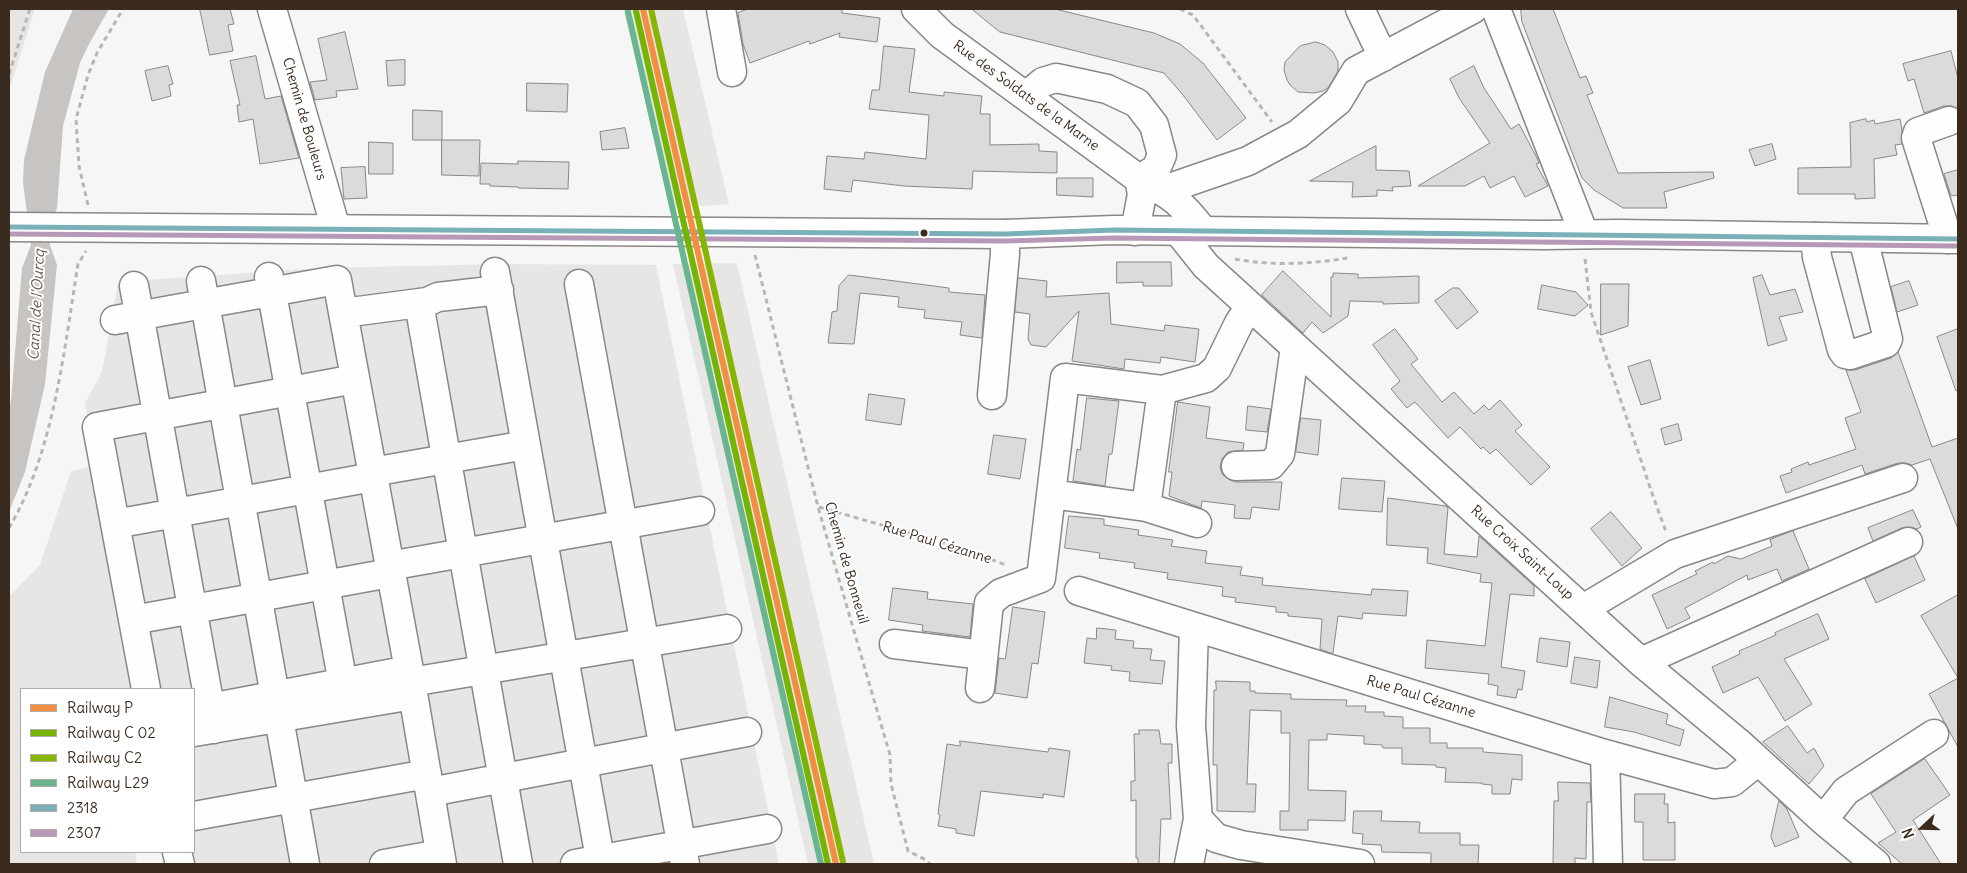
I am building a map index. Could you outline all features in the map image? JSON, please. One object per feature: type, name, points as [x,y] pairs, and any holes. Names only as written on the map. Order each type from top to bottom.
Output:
[{"type":"street","name":"Chemin de Bouleurs","points":[[272,9],[336,229]]},
{"type":"street","points":[[721,9],[732,72]]},
{"type":"street","name":"Rue des Soldats de la Marne","points":[[916,9],[942,35],[1139,179],[1164,190],[1190,213],[1191,231]]},
{"type":"street","points":[[1360,9],[1382,57]]},
{"type":"street","points":[[1164,190],[1248,161],[1298,134],[1338,101],[1356,71],[1473,9]]},
{"type":"street","points":[[1496,9],[1584,245]]},
{"type":"street","points":[[1026,96],[1043,82],[1056,78],[1107,89],[1137,103],[1154,125],[1162,156],[1156,169],[1139,179],[1142,194],[1135,231]]},
{"type":"street","points":[[10,228],[1005,234],[1191,231],[1544,236],[1584,245],[1815,237],[1953,239],[1916,138],[1918,132],[1949,121]]},
{"type":"street","name":"Rue Croix Saint-Loup","points":[[1191,231],[1206,266],[1641,662],[1876,864]]},
{"type":"street","points":[[992,395],[1005,254],[1005,234]]},
{"type":"street","points":[[1815,237],[1817,258],[1842,350],[1850,355],[1886,342],[1888,339],[1863,238]]},
{"type":"street","points":[[128,318],[203,293],[271,284],[338,280],[441,859],[384,864]]},
{"type":"street","points":[[344,313],[427,302],[438,297],[497,281],[583,763],[592,863],[683,854],[766,829]]},
{"type":"street","points":[[271,284],[345,694]]},
{"type":"street","points":[[579,284],[683,854]]},
{"type":"street","points":[[134,286],[128,318],[158,416],[192,609],[203,720],[271,711],[345,694],[411,682],[727,629]]},
{"type":"street","points":[[203,293],[257,597],[284,799],[287,864]]},
{"type":"street","points":[[419,303],[518,864]]},
{"type":"street","points":[[980,688],[989,603],[1001,593],[1051,581],[1051,494],[1065,378],[1162,390],[1206,378],[1217,368],[1239,323],[1250,306]]},
{"type":"street","points":[[1236,466],[1271,465],[1280,454],[1295,347]]},
{"type":"street","points":[[146,688],[97,427],[355,379]]},
{"type":"street","points":[[1146,507],[1162,390]]},
{"type":"street","points":[[115,524],[308,489],[447,459],[526,445]]},
{"type":"street","points":[[1583,609],[1675,554],[1902,478]]},
{"type":"street","points":[[1051,494],[1146,507],[1197,523]]},
{"type":"street","points":[[133,620],[325,585],[463,553],[700,511]]},
{"type":"street","points":[[1641,662],[1908,542]]},
{"type":"street","name":"Rue Paul Cézanne","points":[[1051,581],[1605,754],[1714,784],[1732,782],[1758,761]]},
{"type":"street","points":[[1189,864],[1198,819],[1191,726],[1194,627]]},
{"type":"street","points":[[894,644],[983,655]]},
{"type":"street","points":[[195,816],[284,799],[428,783],[503,778],[747,732]]},
{"type":"street","points":[[1823,820],[1846,791],[1934,734]]},
{"type":"street","points":[[1605,754],[1608,864]]},
{"type":"street","points":[[284,799],[305,864]]},
{"type":"street","points":[[1198,819],[1216,838],[1241,845],[1360,864]]},
{"type":"path","points":[[9,74],[30,9]]},
{"type":"path","points":[[9,528],[19,511],[37,464],[59,390],[82,229],[76,119],[88,75],[97,53],[123,9]]},
{"type":"path","points":[[1180,9],[1193,15],[1286,141]]},
{"type":"path","points":[[1584,245],[1591,312],[1653,496],[1675,554]]},
{"type":"path","name":"Chemin de Bonneuil","points":[[754,255],[818,507],[890,755],[892,789],[908,851],[930,864]]},
{"type":"path","name":"Rue Paul Cézanne","points":[[818,507],[958,547],[1051,581]]},
{"type":"shaded area","points":[[9,9],[35,9],[9,90]]},
{"type":"shaded area","points":[[623,9],[683,9],[729,204],[672,208]]},
{"type":"shaded area","points":[[737,263],[874,864],[808,864],[673,264]]},
{"type":"shaded area","points":[[507,264],[656,265],[779,864],[171,864],[169,853],[195,853],[195,688],[20,688],[20,853],[135,853],[137,864],[9,864],[9,596],[40,565],[71,471],[96,466],[85,403],[102,372],[118,282],[319,268]]},
{"type":"water","name":"Canal de l'Ourcq","points":[[73,9],[109,9],[80,63],[63,126],[57,208],[49,226],[50,245],[57,265],[45,384],[25,472],[9,512],[9,411],[22,268],[31,245],[23,182],[24,160],[45,72]]},
{"type":"building","points":[[200,9],[230,9],[234,24],[228,25],[233,51],[210,55]]},
{"type":"building","points":[[748,9],[842,9],[842,13],[880,18],[877,42],[839,37],[840,33],[810,44],[809,41],[750,63],[743,44],[738,13]]},
{"type":"building","points":[[972,9],[1055,9],[1154,33],[1180,44],[1203,63],[1246,118],[1217,140],[1164,73],[1000,32]]},
{"type":"building","points":[[1521,9],[1553,9],[1580,78],[1586,76],[1593,93],[1587,95],[1618,173],[1713,172],[1714,178],[1664,192],[1667,208],[1623,208],[1594,190],[1582,178],[1522,22]]},
{"type":"building","points":[[345,32],[358,89],[336,91],[337,97],[315,100],[310,82],[327,80],[318,39]]},
{"type":"building","points":[[1316,42],[1325,45],[1333,52],[1338,62],[1338,71],[1328,88],[1323,91],[1314,93],[1298,92],[1287,80],[1284,70],[1285,62],[1300,46]]},
{"type":"building","points":[[884,46],[915,49],[909,92],[944,96],[944,92],[982,96],[980,114],[990,114],[990,145],[1039,144],[1039,151],[1057,152],[1057,173],[973,171],[972,189],[904,186],[853,180],[851,192],[824,189],[827,156],[864,159],[865,152],[926,159],[929,115],[869,109],[872,90],[879,90]]},
{"type":"building","points":[[1951,51],[1958,78],[1958,109],[1944,106],[1924,113],[1914,79],[1908,81],[1903,64]]},
{"type":"building","points":[[256,56],[265,99],[281,96],[299,158],[260,164],[253,119],[239,122],[237,105],[240,105],[230,61]]},
{"type":"building","points":[[405,60],[405,85],[388,86],[386,61]]},
{"type":"building","points":[[168,66],[173,84],[169,85],[171,96],[152,101],[145,71]]},
{"type":"building","points":[[1474,66],[1484,88],[1511,129],[1519,124],[1538,160],[1539,163],[1536,164],[1548,186],[1525,197],[1514,176],[1490,188],[1484,176],[1465,186],[1418,186],[1490,143],[1459,98],[1450,79]]},
{"type":"building","points":[[527,83],[568,84],[567,112],[527,111]]},
{"type":"building","points":[[413,110],[442,111],[442,140],[413,140]]},
{"type":"building","points":[[1866,119],[1867,122],[1874,120],[1875,124],[1900,119],[1902,130],[1902,144],[1895,145],[1897,155],[1874,159],[1875,198],[1855,199],[1855,194],[1798,194],[1798,168],[1851,167],[1850,123]]},
{"type":"building","points":[[625,128],[629,148],[602,150],[600,132]]},
{"type":"building","points":[[442,140],[480,140],[479,176],[442,175]]},
{"type":"building","points":[[369,142],[393,143],[393,174],[369,174]]},
{"type":"building","points":[[1772,144],[1776,159],[1755,166],[1749,150]]},
{"type":"building","points":[[1376,146],[1376,170],[1409,171],[1411,186],[1392,187],[1393,191],[1377,190],[1377,196],[1352,197],[1353,182],[1310,181]]},
{"type":"building","points":[[518,161],[569,162],[568,189],[518,188],[480,184],[481,163],[518,164]]},
{"type":"building","points":[[365,167],[367,198],[344,199],[341,168]]},
{"type":"building","points":[[1958,170],[1958,195],[1951,196],[1944,174]]},
{"type":"building","points":[[1057,178],[1093,178],[1093,197],[1057,195]]},
{"type":"building","points":[[1117,262],[1171,262],[1172,286],[1143,286],[1143,282],[1117,283]]},
{"type":"building","points":[[1283,271],[1331,317],[1331,277],[1333,277],[1333,273],[1358,274],[1358,278],[1419,276],[1419,303],[1383,304],[1383,302],[1350,301],[1348,316],[1323,333],[1312,322],[1303,333],[1262,295]]},
{"type":"building","points":[[849,275],[949,288],[949,292],[985,295],[982,338],[960,335],[962,322],[924,318],[925,310],[898,307],[899,297],[860,293],[854,344],[828,343],[832,312],[837,311],[839,286]]},
{"type":"building","points":[[1762,275],[1770,295],[1795,289],[1803,312],[1779,317],[1787,340],[1768,346],[1753,278]]},
{"type":"building","points":[[1018,278],[1047,281],[1046,297],[1109,293],[1111,324],[1164,331],[1165,325],[1199,329],[1195,362],[1161,357],[1160,363],[1125,359],[1124,369],[1072,361],[1079,311],[1046,347],[1031,345],[1028,339],[1030,314],[1015,312]]},
{"type":"building","points":[[1909,281],[1918,305],[1897,312],[1891,287]]},
{"type":"building","points":[[1601,284],[1629,284],[1628,326],[1601,335]]},
{"type":"building","points":[[1542,285],[1576,292],[1588,305],[1575,316],[1538,309]]},
{"type":"building","points":[[1453,288],[1459,288],[1478,312],[1457,329],[1435,301]]},
{"type":"building","points":[[1395,329],[1418,359],[1411,364],[1442,402],[1454,392],[1474,414],[1484,405],[1489,410],[1500,400],[1522,425],[1515,431],[1550,467],[1531,485],[1496,449],[1490,454],[1483,447],[1481,449],[1460,427],[1448,438],[1415,402],[1407,408],[1391,389],[1400,381],[1373,345]]},
{"type":"building","points":[[1958,329],[1958,390],[1956,391],[1937,337]]},
{"type":"building","points":[[1898,352],[1932,447],[1958,438],[1958,529],[1930,459],[1912,465],[1898,463],[1865,474],[1862,465],[1786,493],[1780,476],[1792,472],[1791,469],[1808,462],[1809,465],[1856,449],[1845,418],[1861,412],[1846,370],[1855,370],[1891,358]]},
{"type":"building","points":[[1650,360],[1661,399],[1641,405],[1628,367]]},
{"type":"building","points":[[869,394],[905,399],[901,425],[866,420]]},
{"type":"building","points":[[1087,398],[1119,401],[1112,454],[1109,454],[1105,486],[1073,481],[1077,449],[1080,450]]},
{"type":"building","points":[[1178,402],[1210,407],[1206,438],[1244,443],[1243,450],[1228,452],[1222,459],[1220,467],[1222,474],[1228,479],[1236,482],[1282,482],[1279,510],[1252,507],[1250,519],[1234,518],[1235,505],[1202,501],[1201,508],[1169,496],[1172,472],[1169,472]]},
{"type":"building","points":[[1248,406],[1271,409],[1267,432],[1246,430]]},
{"type":"building","points":[[1301,418],[1321,420],[1318,455],[1296,452]]},
{"type":"building","points":[[1678,424],[1682,440],[1665,445],[1661,429]]},
{"type":"building","points":[[994,435],[1026,439],[1020,479],[988,474]]},
{"type":"building","points":[[1342,478],[1385,481],[1382,512],[1339,509]]},
{"type":"building","points":[[1388,498],[1446,506],[1448,508],[1444,554],[1477,557],[1479,536],[1534,586],[1534,596],[1510,594],[1501,667],[1525,671],[1522,690],[1518,689],[1516,698],[1497,695],[1498,686],[1488,684],[1489,674],[1425,668],[1427,640],[1485,646],[1492,583],[1480,582],[1481,574],[1427,563],[1428,548],[1387,545]]},
{"type":"building","points":[[1913,510],[1921,527],[1917,529],[1910,527],[1902,528],[1873,541],[1868,528]]},
{"type":"building","points":[[1611,512],[1642,548],[1622,566],[1591,529]]},
{"type":"building","points":[[1069,516],[1104,519],[1104,525],[1139,530],[1138,535],[1173,540],[1171,546],[1207,551],[1205,563],[1242,567],[1240,575],[1263,578],[1262,585],[1371,595],[1372,589],[1408,591],[1406,616],[1363,613],[1362,619],[1338,616],[1333,653],[1330,653],[1320,649],[1322,619],[1288,616],[1288,613],[1276,612],[1276,607],[1235,602],[1236,598],[1222,596],[1223,587],[1167,579],[1168,573],[1134,568],[1135,563],[1099,558],[1100,553],[1065,548]]},
{"type":"building","points":[[1793,531],[1809,569],[1782,581],[1777,569],[1748,580],[1747,575],[1685,608],[1690,618],[1667,629],[1652,595],[1697,574],[1695,571],[1713,562],[1714,564],[1728,556],[1741,559],[1772,546],[1770,540]]},
{"type":"building","points":[[1914,556],[1925,580],[1876,603],[1865,579]]},
{"type":"building","points":[[893,588],[928,592],[927,599],[973,604],[970,637],[922,631],[923,625],[889,620]]},
{"type":"building","points":[[1958,595],[1958,678],[1921,616]]},
{"type":"building","points":[[1013,607],[1045,612],[1038,664],[1032,663],[1027,698],[995,693],[999,658],[1005,659]]},
{"type":"building","points":[[1818,614],[1829,639],[1784,659],[1812,704],[1785,721],[1758,677],[1723,693],[1712,667],[1740,654],[1739,651],[1776,635],[1775,633]]},
{"type":"building","points":[[1097,628],[1116,630],[1115,639],[1134,641],[1133,648],[1152,649],[1150,660],[1165,661],[1162,684],[1129,681],[1130,672],[1111,670],[1112,666],[1084,663],[1087,638],[1096,639]]},
{"type":"building","points":[[1540,638],[1570,642],[1567,667],[1537,662]]},
{"type":"building","points":[[1575,657],[1600,661],[1597,688],[1571,683]]},
{"type":"building","points":[[1958,678],[1958,747],[1929,694]]},
{"type":"building","points":[[1216,681],[1250,682],[1250,691],[1255,691],[1255,693],[1291,694],[1291,699],[1347,700],[1346,706],[1366,706],[1365,712],[1384,712],[1384,716],[1403,717],[1403,728],[1430,728],[1430,743],[1447,743],[1447,748],[1483,748],[1483,752],[1522,755],[1522,780],[1512,779],[1510,794],[1492,794],[1492,785],[1445,782],[1446,768],[1436,767],[1436,765],[1402,764],[1402,748],[1383,748],[1382,745],[1364,744],[1364,736],[1327,734],[1327,740],[1309,740],[1308,790],[1346,791],[1345,821],[1308,820],[1308,830],[1280,830],[1280,811],[1289,811],[1290,733],[1281,733],[1281,711],[1250,710],[1247,784],[1256,784],[1255,812],[1217,811],[1217,765],[1213,765],[1214,690],[1216,690]]},
{"type":"building","points":[[1610,697],[1668,714],[1666,724],[1684,730],[1680,746],[1634,732],[1605,727]]},
{"type":"building","points":[[1788,726],[1807,753],[1814,748],[1824,766],[1809,784],[1763,742]]},
{"type":"building","points":[[1139,730],[1159,730],[1161,744],[1172,744],[1172,763],[1168,763],[1171,819],[1161,819],[1159,864],[1138,864],[1138,858],[1136,858],[1136,800],[1131,801],[1131,781],[1135,781],[1134,734],[1139,734]]},
{"type":"building","points":[[960,741],[1048,752],[1049,748],[1070,751],[1064,797],[1043,794],[1043,798],[981,791],[974,836],[956,833],[956,829],[938,826],[947,744],[960,746]]},
{"type":"building","points":[[1925,759],[1950,795],[1913,820],[1941,864],[1902,864],[1878,843],[1896,832],[1871,794]]},
{"type":"building","points":[[1558,782],[1590,783],[1591,802],[1587,802],[1586,859],[1575,858],[1575,864],[1553,864],[1554,801],[1558,801]]},
{"type":"building","points":[[1635,794],[1665,794],[1664,804],[1668,804],[1668,823],[1675,822],[1675,860],[1643,860],[1643,822],[1635,822]]},
{"type":"building","points":[[1779,801],[1787,809],[1799,837],[1775,847],[1771,837]]},
{"type":"building","points":[[1354,811],[1382,811],[1381,821],[1420,822],[1419,833],[1460,833],[1460,845],[1479,845],[1478,864],[1431,864],[1431,853],[1382,852],[1381,845],[1362,844],[1363,834],[1353,833]]},
{"type":"rail line","name":"P","points":[[643,9],[836,864]]},
{"type":"rail line","name":"C2","points":[[651,9],[843,862]]},
{"type":"rail line","name":"L29","points":[[628,12],[821,864]]},
{"type":"transit line","points":[[636,11],[828,864]]},
{"type":"transit line","name":"2318","points":[[9,227],[1005,234],[1114,230],[1958,239]]},
{"type":"transit line","name":"2307","points":[[9,234],[1005,241],[1114,238],[1958,246]]}]
